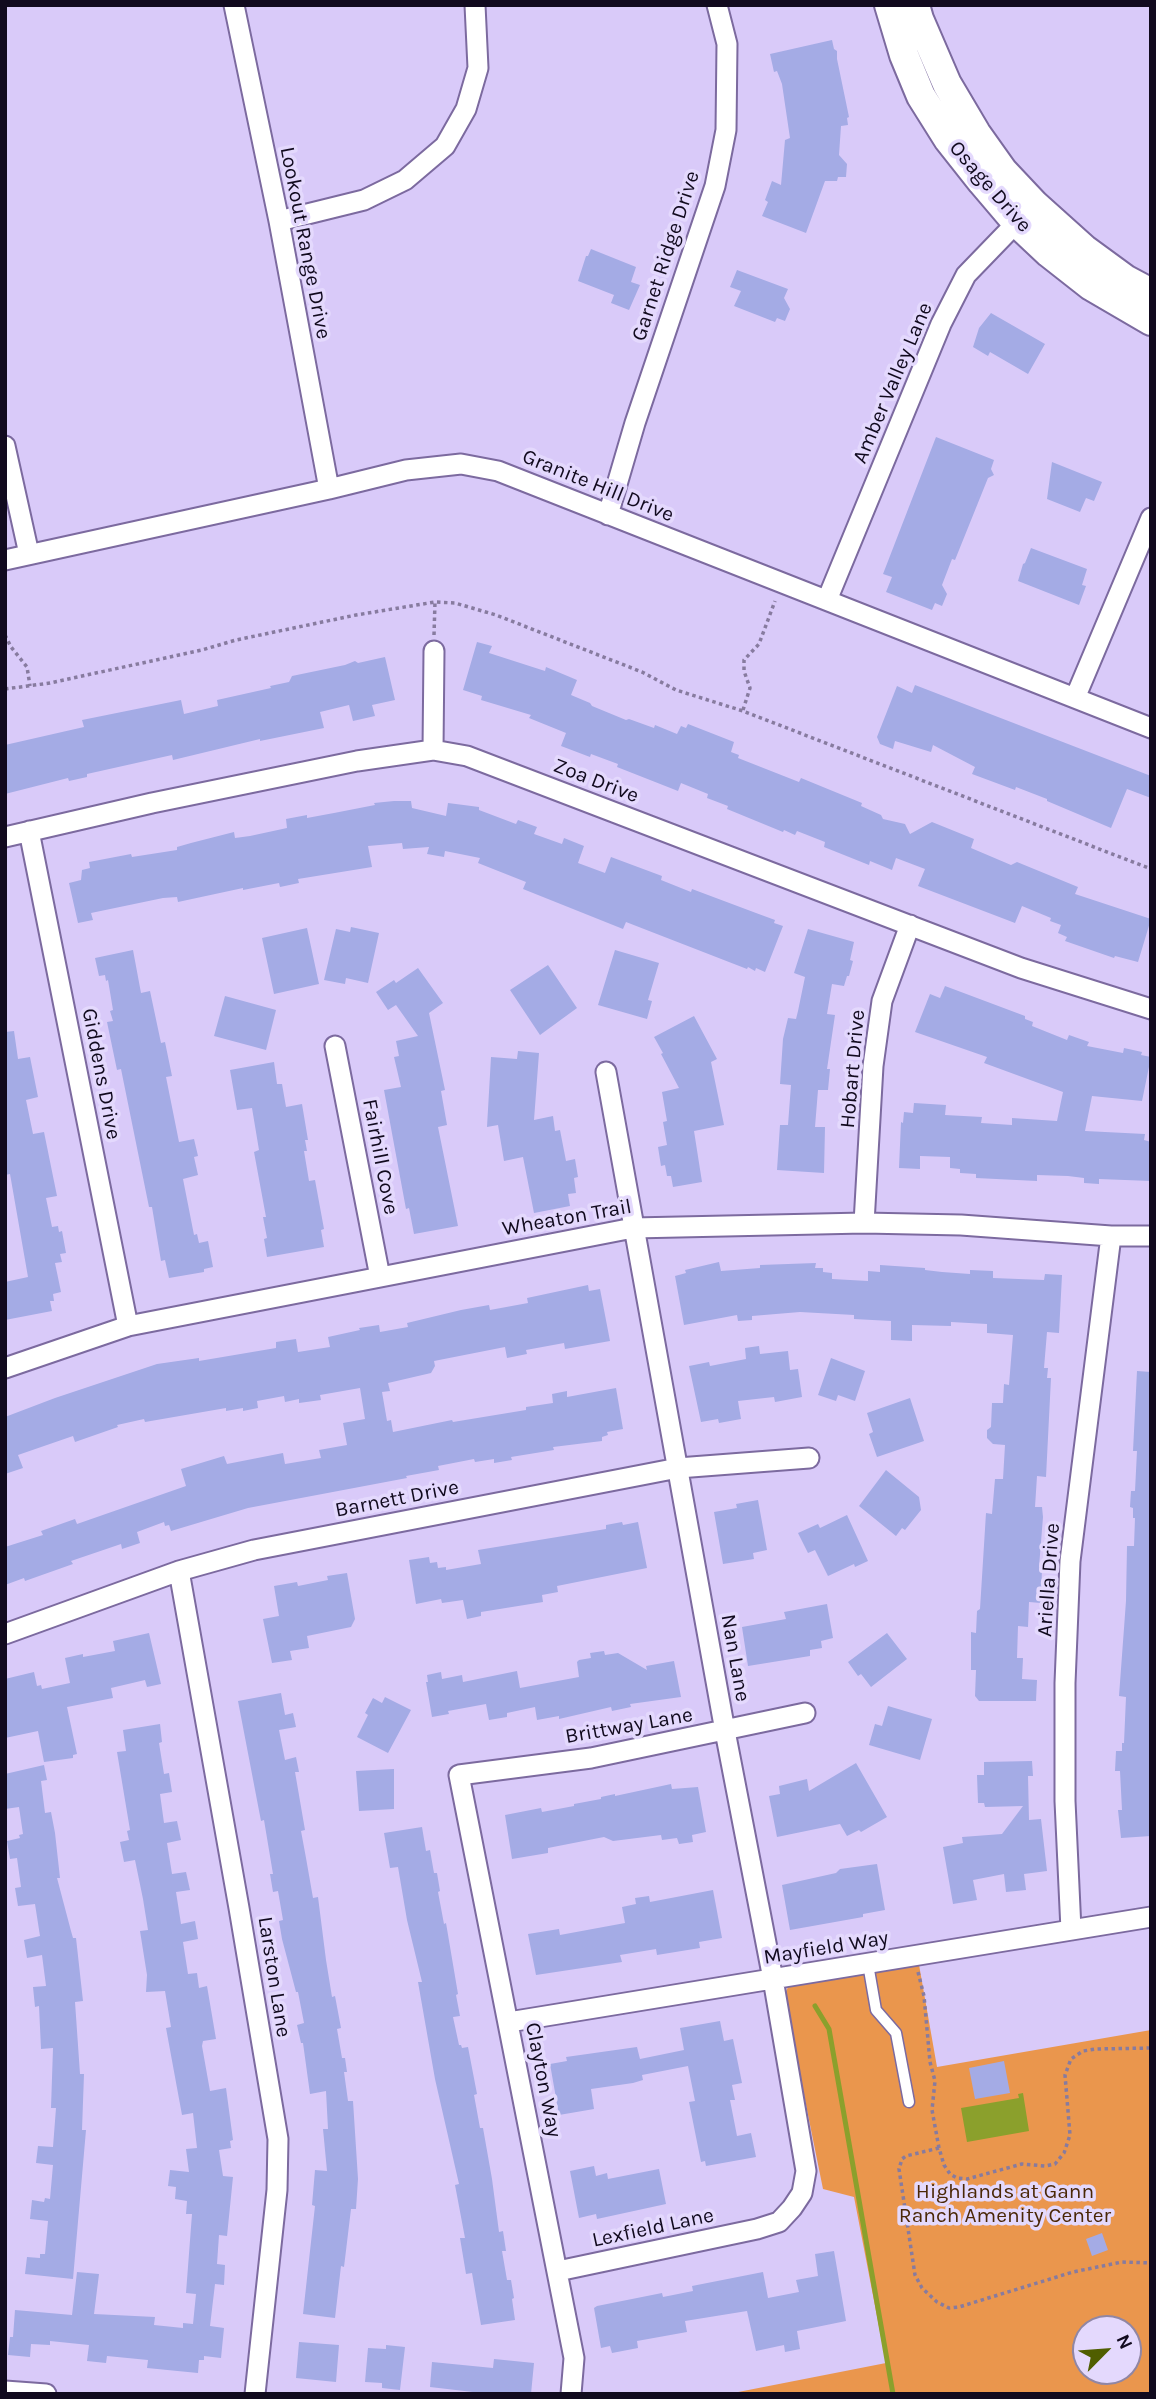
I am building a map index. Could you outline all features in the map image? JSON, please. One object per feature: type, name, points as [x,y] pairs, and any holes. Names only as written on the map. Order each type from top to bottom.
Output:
[{"type":"street","name":"Lookout Range Drive","points":[[234,5],[279,221],[328,489]]},
{"type":"street","points":[[279,221],[364,200],[405,180],[445,146],[466,110],[478,68],[475,5]]},
{"type":"street","name":"Garnet Ridge Drive","points":[[608,515],[635,424],[715,187],[726,130],[726,44],[717,5]]},
{"type":"street","name":"Osage Drive","points":[[889,5],[904,55],[922,96],[948,139],[1026,214],[1151,293]]},
{"type":"street","name":"Osage Drive","points":[[915,5],[947,84],[1003,171],[1049,253],[1091,286],[1151,321]]},
{"type":"street","name":"Amber Valley Lane","points":[[827,600],[940,324],[965,275],[1026,214]]},
{"type":"street","points":[[5,446],[29,554]]},
{"type":"street","name":"Granite Hill Drive","points":[[5,559],[406,470],[461,464],[498,471],[1151,727]]},
{"type":"street","points":[[1075,698],[1151,519]]},
{"type":"street","points":[[433,750],[434,651]]},
{"type":"street","name":"Zoa Drive","points":[[5,837],[152,803],[357,761],[433,750],[467,756],[1021,968],[1151,1009]]},
{"type":"street","name":"Giddens Drive","points":[[29,831],[128,1326]]},
{"type":"street","name":"Hobart Drive","points":[[864,1223],[873,1066],[882,1001],[910,925]]},
{"type":"street","name":"Fairhill Cove","points":[[335,1046],[380,1277]]},
{"type":"street","name":"Nan Lane","points":[[606,1072],[806,2171],[802,2193],[792,2208],[779,2222],[757,2230]]},
{"type":"street","name":"Wheaton Trail","points":[[5,1368],[128,1326],[633,1228],[864,1223],[961,1225],[1151,1237]]},
{"type":"street","name":"Ariella Drive","points":[[1071,1930],[1065,1801],[1065,1683],[1070,1561],[1111,1236]]},
{"type":"street","name":"Barnett Drive","points":[[5,1634],[179,1571],[254,1549],[678,1468],[809,1458]]},
{"type":"street","name":"Larston Lane","points":[[179,1571],[278,2139],[277,2190],[255,2394]]},
{"type":"street","name":"Brittway Lane","points":[[459,1775],[592,1758],[805,1713]]},
{"type":"street","name":"Clayton Way","points":[[459,1775],[574,2358],[571,2394]]},
{"type":"street","name":"Mayfield Way","points":[[509,2022],[1151,1917]]},
{"type":"street","name":"Lexfield Lane","points":[[558,2272],[757,2230]]},
{"type":"street","points":[[5,2391],[46,2394]]},
{"type":"lane","points":[[868,1964],[876,2010],[896,2033],[909,2102]]},
{"type":"path","points":[[743,711],[750,688],[744,671],[744,660],[759,644],[775,601]]},
{"type":"path","points":[[434,651],[435,602]]},
{"type":"path","points":[[5,688],[30,686],[304,625],[435,602],[455,603],[496,615],[642,672],[676,690],[743,711],[1151,869]]},
{"type":"path","points":[[5,635],[27,667],[30,686]]},
{"type":"path","points":[[915,1956],[935,2081],[932,2110],[939,2148],[950,2174],[967,2179],[1022,2164],[1055,2164],[1064,2153],[1070,2135],[1065,2075],[1071,2059],[1083,2051],[1096,2049],[1151,2048]]},
{"type":"path","points":[[939,2148],[906,2156],[899,2168],[915,2275],[922,2288],[937,2302],[949,2308],[959,2307],[1095,2267],[1122,2262],[1151,2263]]},
{"type":"green space","name":"Highlands at Gann Ranch Amenity Center","points":[[918,1959],[937,2067],[1151,2030],[1151,2394],[728,2394],[886,2363],[854,2197],[823,2189],[784,1996],[788,1987],[797,1982]]},
{"type":"shaded area","points":[[1023,2093],[1029,2131],[967,2142],[961,2108],[1019,2098],[1018,2094]]},
{"type":"building","points":[[832,40],[837,51],[849,117],[848,125],[841,126],[839,155],[847,164],[846,177],[838,177],[837,181],[825,181],[806,233],[762,216],[772,181],[781,185],[785,140],[790,138],[782,84],[777,71],[774,72],[770,54]]},
{"type":"building","points":[[591,249],[636,267],[631,282],[640,285],[629,310],[611,303],[614,295],[578,281]]},
{"type":"building","points":[[737,270],[788,289],[784,298],[790,309],[785,321],[777,318],[775,322],[734,306],[741,291],[730,287]]},
{"type":"building","points":[[991,313],[1045,344],[1028,374],[990,352],[988,356],[973,347],[979,328]]},
{"type":"building","points":[[936,437],[994,460],[991,469],[994,475],[988,478],[955,560],[952,559],[942,585],[947,594],[942,606],[935,603],[932,610],[886,592],[892,577],[883,574]]},
{"type":"building","points":[[1052,462],[1102,482],[1094,501],[1086,498],[1080,512],[1047,499]]},
{"type":"building","points":[[1031,548],[1087,569],[1082,585],[1086,586],[1079,605],[1018,581]]},
{"type":"building","points":[[477,642],[492,646],[489,653],[545,671],[546,667],[577,680],[571,695],[626,720],[654,728],[655,725],[677,734],[681,726],[686,728],[688,724],[734,742],[731,752],[739,755],[738,758],[799,782],[801,778],[862,803],[861,806],[881,815],[883,819],[905,824],[910,834],[932,822],[974,839],[971,848],[1011,865],[1017,862],[1078,887],[1075,894],[1151,919],[1138,962],[1115,956],[1114,958],[1065,941],[1067,937],[1058,933],[1061,925],[1022,906],[1015,923],[918,886],[925,869],[896,858],[892,870],[870,861],[869,865],[824,847],[825,842],[797,831],[795,835],[784,830],[783,832],[727,809],[728,806],[707,798],[708,794],[681,783],[678,791],[617,767],[618,764],[561,746],[566,733],[529,718],[531,715],[481,700],[482,696],[463,690]]},
{"type":"building","points":[[385,657],[395,700],[372,705],[375,716],[353,721],[349,705],[320,712],[324,728],[260,739],[173,760],[172,755],[5,794],[5,745],[84,727],[82,720],[181,700],[184,714],[218,706],[217,700],[289,682],[292,676]]},
{"type":"building","points":[[915,685],[1151,776],[1151,798],[1127,789],[1111,828],[1047,799],[972,774],[975,767],[933,745],[931,752],[895,741],[893,749],[880,744],[877,737],[897,686],[912,693]]},
{"type":"building","points":[[394,801],[411,801],[412,808],[446,816],[448,803],[479,807],[479,810],[516,824],[518,820],[537,827],[534,834],[562,844],[564,838],[584,846],[578,863],[605,873],[611,857],[662,876],[661,880],[775,920],[774,923],[783,926],[765,972],[756,968],[755,971],[626,922],[623,929],[523,889],[526,882],[478,863],[480,858],[445,851],[444,857],[427,854],[429,847],[403,849],[402,843],[368,846],[372,867],[298,879],[299,883],[280,887],[279,883],[243,888],[178,902],[177,897],[163,898],[91,913],[93,920],[78,923],[69,883],[81,880],[82,870],[90,868],[89,862],[131,854],[132,857],[177,850],[177,847],[234,832],[235,838],[250,836],[287,828],[286,819],[307,815],[307,818]]},
{"type":"building","points":[[351,927],[379,933],[368,983],[346,978],[345,984],[324,980],[336,929],[350,932]]},
{"type":"building","points":[[307,928],[319,984],[274,994],[262,938]]},
{"type":"building","points":[[808,929],[854,942],[849,976],[844,986],[832,984],[827,1014],[835,1015],[827,1069],[830,1069],[828,1090],[818,1090],[815,1127],[825,1127],[824,1173],[777,1170],[780,1125],[788,1125],[791,1085],[780,1084],[783,1039],[788,1018],[796,1019],[798,1011],[805,977],[794,973]]},
{"type":"building","points":[[133,950],[141,993],[150,991],[161,1043],[165,1042],[172,1076],[166,1077],[179,1142],[194,1139],[198,1175],[183,1179],[194,1235],[197,1234],[199,1243],[208,1241],[213,1267],[204,1269],[204,1272],[169,1278],[165,1260],[161,1261],[152,1207],[149,1207],[121,1069],[117,1070],[107,1022],[113,1021],[108,980],[106,981],[105,975],[99,976],[95,958]]},
{"type":"building","points":[[615,950],[659,963],[648,1000],[652,1001],[647,1019],[598,1005]]},
{"type":"building","points":[[548,965],[577,1008],[540,1035],[510,990]]},
{"type":"building","points":[[418,968],[443,1003],[429,1013],[445,1090],[441,1091],[447,1125],[438,1127],[458,1226],[414,1234],[409,1208],[406,1209],[384,1090],[401,1087],[394,1057],[399,1056],[396,1041],[418,1036],[396,1005],[388,1010],[376,992],[394,980],[396,983]]},
{"type":"building","points":[[945,986],[1025,1016],[1025,1019],[1033,1022],[1032,1026],[1067,1040],[1069,1035],[1089,1042],[1087,1046],[1123,1053],[1124,1048],[1151,1057],[1142,1101],[1092,1096],[1085,1131],[1145,1134],[1144,1140],[1151,1142],[1151,1181],[1099,1179],[1099,1184],[1084,1183],[1084,1178],[1037,1175],[1037,1181],[976,1178],[976,1174],[960,1173],[960,1169],[950,1168],[950,1157],[920,1156],[920,1169],[899,1168],[901,1122],[903,1123],[904,1112],[913,1113],[914,1103],[946,1105],[945,1115],[982,1117],[981,1123],[1012,1125],[1012,1118],[1057,1121],[1063,1092],[984,1063],[987,1057],[915,1032],[930,994],[940,998]]},
{"type":"building","points":[[225,996],[276,1010],[266,1050],[214,1036]]},
{"type":"building","points":[[694,1016],[717,1059],[711,1062],[724,1125],[694,1131],[702,1182],[673,1187],[665,1165],[661,1166],[658,1147],[667,1145],[663,1122],[667,1121],[662,1092],[679,1088],[654,1037]]},
{"type":"building","points":[[14,1031],[18,1059],[30,1057],[38,1097],[26,1100],[33,1134],[44,1132],[57,1196],[46,1198],[52,1227],[58,1226],[59,1232],[62,1231],[66,1253],[60,1254],[62,1262],[55,1263],[61,1292],[53,1294],[54,1301],[50,1301],[52,1311],[5,1320],[5,1282],[28,1277],[10,1174],[5,1175],[5,1032]]},
{"type":"building","points":[[518,1051],[539,1053],[534,1120],[553,1116],[555,1131],[560,1130],[566,1161],[575,1159],[578,1177],[574,1178],[576,1193],[568,1194],[570,1206],[534,1213],[523,1157],[504,1161],[498,1125],[487,1127],[491,1057],[517,1059]]},
{"type":"building","points":[[274,1062],[277,1084],[282,1084],[286,1107],[302,1104],[308,1140],[305,1140],[307,1151],[304,1151],[309,1181],[315,1180],[324,1229],[321,1230],[324,1247],[267,1257],[263,1217],[266,1217],[254,1152],[259,1150],[252,1108],[237,1110],[230,1070]]},
{"type":"building","points":[[719,1262],[721,1271],[760,1268],[760,1265],[816,1263],[815,1268],[823,1268],[823,1272],[832,1273],[832,1279],[868,1281],[868,1271],[880,1272],[880,1265],[970,1274],[970,1270],[993,1271],[993,1278],[1044,1280],[1045,1274],[1062,1275],[1059,1333],[1047,1332],[1044,1368],[1048,1368],[1047,1378],[1051,1378],[1046,1477],[1037,1476],[1035,1507],[1042,1507],[1043,1517],[1039,1567],[1042,1567],[1041,1603],[1029,1602],[1028,1627],[1018,1626],[1017,1658],[1023,1658],[1022,1679],[1037,1680],[1036,1701],[979,1701],[975,1696],[976,1670],[971,1670],[971,1632],[976,1633],[977,1611],[980,1609],[986,1513],[992,1514],[995,1479],[1003,1479],[1005,1445],[993,1444],[987,1438],[987,1430],[991,1427],[992,1403],[1003,1403],[1004,1384],[1009,1385],[1013,1335],[987,1333],[987,1324],[951,1322],[951,1326],[912,1325],[912,1341],[891,1340],[891,1321],[854,1319],[854,1315],[800,1312],[752,1316],[752,1320],[738,1321],[737,1315],[684,1325],[675,1276],[686,1273],[685,1270]]},
{"type":"building","points":[[588,1285],[589,1291],[600,1289],[610,1341],[565,1349],[564,1343],[526,1350],[527,1354],[507,1358],[505,1347],[434,1361],[435,1366],[431,1373],[388,1383],[390,1391],[382,1392],[387,1421],[391,1420],[393,1432],[452,1420],[453,1422],[526,1410],[526,1407],[553,1403],[552,1394],[567,1391],[567,1397],[616,1388],[623,1429],[607,1432],[608,1435],[602,1437],[602,1441],[553,1447],[554,1450],[511,1457],[512,1460],[494,1463],[494,1459],[475,1462],[474,1459],[438,1466],[439,1470],[406,1476],[407,1478],[248,1508],[171,1531],[169,1525],[165,1526],[164,1522],[137,1532],[140,1543],[122,1549],[121,1544],[71,1561],[73,1564],[25,1581],[24,1578],[5,1585],[5,1547],[43,1535],[41,1531],[75,1519],[77,1524],[186,1486],[181,1469],[224,1456],[227,1464],[283,1453],[285,1464],[321,1458],[319,1450],[347,1445],[343,1423],[365,1419],[360,1388],[320,1395],[321,1400],[299,1403],[299,1399],[285,1402],[284,1396],[257,1401],[258,1408],[243,1411],[243,1408],[226,1411],[226,1408],[145,1422],[144,1419],[117,1425],[118,1427],[75,1442],[73,1436],[18,1455],[23,1468],[5,1474],[5,1417],[157,1364],[199,1358],[199,1361],[276,1348],[276,1342],[296,1339],[298,1352],[330,1347],[328,1337],[360,1330],[359,1328],[379,1325],[380,1332],[408,1327],[407,1323],[461,1310],[489,1305],[490,1310],[528,1303],[527,1298]]},
{"type":"building","points":[[759,1346],[760,1354],[788,1351],[790,1370],[798,1369],[802,1397],[775,1402],[774,1397],[738,1401],[741,1419],[719,1423],[718,1419],[701,1422],[689,1366],[709,1362],[710,1366],[746,1359],[745,1348]]},
{"type":"building","points":[[831,1358],[865,1371],[855,1401],[838,1395],[836,1401],[818,1395]]},
{"type":"building","points":[[1137,1371],[1151,1372],[1151,1836],[1121,1838],[1118,1810],[1122,1810],[1120,1771],[1115,1771],[1116,1751],[1122,1751],[1124,1743],[1126,1697],[1119,1696],[1127,1546],[1134,1546],[1135,1518],[1133,1508],[1130,1507],[1131,1491],[1135,1491],[1137,1451],[1133,1451]]},
{"type":"building","points":[[910,1398],[924,1441],[877,1457],[869,1434],[873,1432],[867,1413]]},
{"type":"building","points":[[886,1470],[919,1497],[921,1510],[905,1530],[902,1528],[896,1536],[859,1506]]},
{"type":"building","points":[[758,1500],[767,1550],[753,1553],[754,1559],[723,1564],[714,1512],[737,1508],[736,1504]]},
{"type":"building","points":[[847,1515],[868,1561],[855,1567],[854,1564],[828,1576],[815,1550],[808,1553],[798,1533],[818,1524],[820,1528]]},
{"type":"building","points":[[622,1522],[623,1525],[638,1522],[647,1568],[557,1586],[558,1592],[542,1595],[543,1602],[481,1612],[481,1616],[467,1619],[463,1600],[442,1603],[441,1599],[416,1604],[409,1560],[429,1557],[430,1563],[437,1562],[438,1568],[446,1567],[446,1570],[481,1564],[478,1550],[606,1529],[606,1525]]},
{"type":"building","points":[[347,1573],[355,1619],[351,1627],[307,1636],[309,1648],[290,1651],[292,1660],[272,1663],[263,1619],[279,1616],[274,1586],[297,1582],[298,1586],[328,1580],[327,1576]]},
{"type":"building","points":[[827,1604],[833,1638],[821,1641],[822,1648],[810,1650],[810,1656],[748,1666],[742,1627],[786,1619],[784,1612]]},
{"type":"building","points":[[149,1633],[161,1684],[147,1687],[145,1680],[111,1688],[113,1698],[67,1707],[77,1754],[73,1755],[73,1758],[44,1762],[38,1731],[5,1738],[5,1679],[34,1672],[37,1686],[41,1685],[42,1689],[70,1683],[65,1658],[115,1651],[113,1641]]},
{"type":"building","points":[[887,1633],[907,1659],[871,1687],[861,1674],[858,1676],[848,1662]]},
{"type":"building","points":[[604,1651],[605,1655],[618,1653],[647,1670],[646,1666],[674,1661],[681,1697],[630,1704],[631,1707],[612,1711],[611,1707],[559,1719],[559,1716],[537,1720],[535,1707],[489,1720],[486,1704],[432,1717],[427,1675],[441,1672],[442,1679],[462,1675],[463,1682],[517,1671],[520,1688],[579,1677],[577,1662],[591,1658],[590,1653]]},
{"type":"building","points":[[281,1693],[285,1715],[293,1713],[296,1727],[279,1730],[285,1760],[296,1757],[299,1772],[295,1772],[305,1830],[301,1831],[313,1898],[318,1897],[332,1997],[335,1996],[341,2028],[337,2029],[342,2058],[345,2058],[348,2101],[353,2101],[358,2179],[356,2209],[351,2209],[335,2318],[303,2314],[315,2206],[312,2205],[315,2170],[327,2171],[323,2129],[328,2129],[326,2091],[310,2094],[303,2043],[297,2025],[304,2023],[282,1939],[279,1921],[283,1920],[278,1891],[273,1892],[270,1874],[273,1874],[264,1820],[261,1821],[238,1701]]},
{"type":"building","points":[[385,1697],[411,1710],[388,1753],[357,1737],[373,1698],[382,1703]]},
{"type":"building","points":[[888,1706],[932,1719],[920,1760],[869,1745],[875,1724],[882,1726]]},
{"type":"building","points":[[160,1724],[162,1742],[159,1743],[164,1774],[169,1773],[172,1792],[160,1794],[164,1823],[177,1821],[181,1840],[167,1843],[172,1874],[186,1872],[190,1890],[176,1892],[181,1924],[195,1921],[198,1939],[183,1942],[188,1974],[197,1973],[199,1988],[207,1986],[216,2039],[203,2041],[202,2046],[210,2091],[226,2088],[233,2140],[230,2141],[231,2148],[219,2150],[223,2176],[233,2177],[227,2236],[219,2235],[217,2264],[225,2265],[224,2285],[215,2284],[210,2326],[224,2328],[221,2358],[204,2356],[204,2360],[199,2360],[198,2373],[147,2368],[148,2360],[107,2356],[106,2363],[87,2361],[89,2345],[50,2341],[50,2345],[31,2344],[30,2357],[8,2355],[10,2337],[13,2337],[15,2310],[72,2315],[77,2272],[99,2274],[94,2314],[155,2317],[154,2325],[183,2328],[183,2323],[193,2324],[196,2294],[186,2293],[192,2214],[186,2214],[187,2201],[175,2199],[176,2187],[168,2186],[170,2170],[189,2172],[186,2149],[197,2148],[193,2113],[182,2115],[166,2028],[171,2027],[165,1991],[146,1992],[147,1975],[140,1931],[148,1930],[143,1899],[135,1860],[124,1862],[120,1842],[129,1840],[127,1831],[130,1830],[117,1752],[126,1751],[123,1730]]},
{"type":"building","points":[[1032,1761],[1033,1776],[1028,1776],[1029,1820],[1041,1819],[1047,1871],[1024,1874],[1026,1890],[1006,1892],[1004,1874],[973,1880],[977,1900],[953,1904],[943,1847],[963,1843],[962,1837],[1002,1834],[1023,1806],[985,1807],[984,1803],[978,1803],[977,1775],[984,1775],[984,1762]]},
{"type":"building","points":[[856,1763],[887,1817],[861,1832],[859,1830],[847,1836],[840,1824],[777,1837],[769,1796],[780,1794],[779,1786],[807,1779],[809,1791]]},
{"type":"building","points":[[44,1765],[47,1780],[41,1781],[45,1813],[51,1812],[60,1878],[57,1878],[73,1938],[76,1938],[83,2001],[75,2002],[80,2074],[84,2074],[82,2130],[86,2130],[73,2279],[25,2274],[27,2257],[40,2258],[40,2254],[45,2254],[48,2221],[30,2219],[32,2200],[44,2202],[45,2198],[50,2199],[53,2165],[36,2163],[38,2146],[53,2147],[56,2108],[51,2108],[53,2048],[41,2049],[39,2006],[35,2007],[33,1987],[46,1986],[42,1955],[27,1958],[24,1940],[40,1936],[35,1904],[18,1906],[15,1888],[21,1887],[17,1858],[10,1859],[7,1841],[20,1838],[19,1835],[23,1834],[19,1807],[5,1809],[5,1774]]},
{"type":"building","points":[[394,1769],[394,1809],[359,1811],[356,1771]]},
{"type":"building","points":[[671,1784],[672,1789],[698,1787],[706,1832],[692,1835],[693,1842],[679,1844],[677,1838],[662,1840],[661,1835],[613,1841],[604,1837],[548,1848],[548,1853],[512,1859],[505,1815],[541,1808],[542,1812],[601,1797]]},
{"type":"building","points":[[422,1827],[426,1851],[430,1850],[434,1873],[437,1873],[438,1892],[458,1994],[460,2016],[453,2017],[459,2045],[462,2048],[468,2047],[499,2232],[503,2231],[506,2251],[502,2251],[507,2280],[511,2280],[515,2320],[481,2325],[472,2273],[466,2274],[460,2238],[465,2238],[455,2185],[459,2184],[435,2079],[418,1982],[422,1982],[398,1867],[390,1868],[384,1833]]},
{"type":"building","points":[[877,1864],[885,1910],[863,1914],[863,1917],[790,1930],[782,1885],[836,1873],[840,1869]]},
{"type":"building","points":[[713,1890],[722,1938],[699,1942],[700,1948],[657,1955],[656,1949],[620,1955],[622,1962],[536,1975],[528,1934],[559,1929],[560,1935],[625,1923],[622,1907],[636,1904],[635,1898],[649,1896],[650,1902]]},
{"type":"building","points":[[720,2021],[724,2041],[733,2039],[742,2083],[732,2085],[735,2100],[730,2100],[737,2136],[751,2133],[756,2157],[706,2166],[705,2161],[701,2162],[689,2102],[695,2101],[688,2066],[642,2075],[643,2080],[633,2083],[591,2089],[594,2109],[559,2115],[550,2064],[567,2061],[566,2057],[637,2047],[640,2059],[684,2050],[680,2028]]},
{"type":"building","points":[[1004,2061],[1010,2093],[975,2099],[969,2068]]},
{"type":"building","points":[[594,2166],[596,2176],[607,2173],[608,2179],[659,2169],[666,2204],[597,2219],[596,2214],[579,2218],[570,2171]]},
{"type":"building","points":[[1102,2233],[1108,2250],[1092,2256],[1086,2239]]},
{"type":"building","points":[[834,2251],[846,2321],[797,2331],[800,2349],[785,2352],[784,2345],[756,2351],[747,2311],[685,2321],[687,2332],[637,2341],[638,2348],[612,2353],[610,2346],[601,2348],[594,2308],[597,2306],[662,2293],[663,2297],[693,2291],[692,2286],[763,2272],[768,2298],[799,2292],[796,2280],[818,2276],[815,2254]]},
{"type":"building","points":[[299,2342],[339,2345],[336,2382],[296,2378]]},
{"type":"building","points":[[386,2345],[405,2347],[400,2390],[382,2388],[382,2383],[365,2382],[368,2348],[386,2349]]},
{"type":"building","points":[[494,2359],[534,2363],[531,2394],[490,2394],[430,2387],[432,2362],[493,2368]]},
{"type":"waterway","points":[[815,2006],[829,2029],[893,2394]]}]
